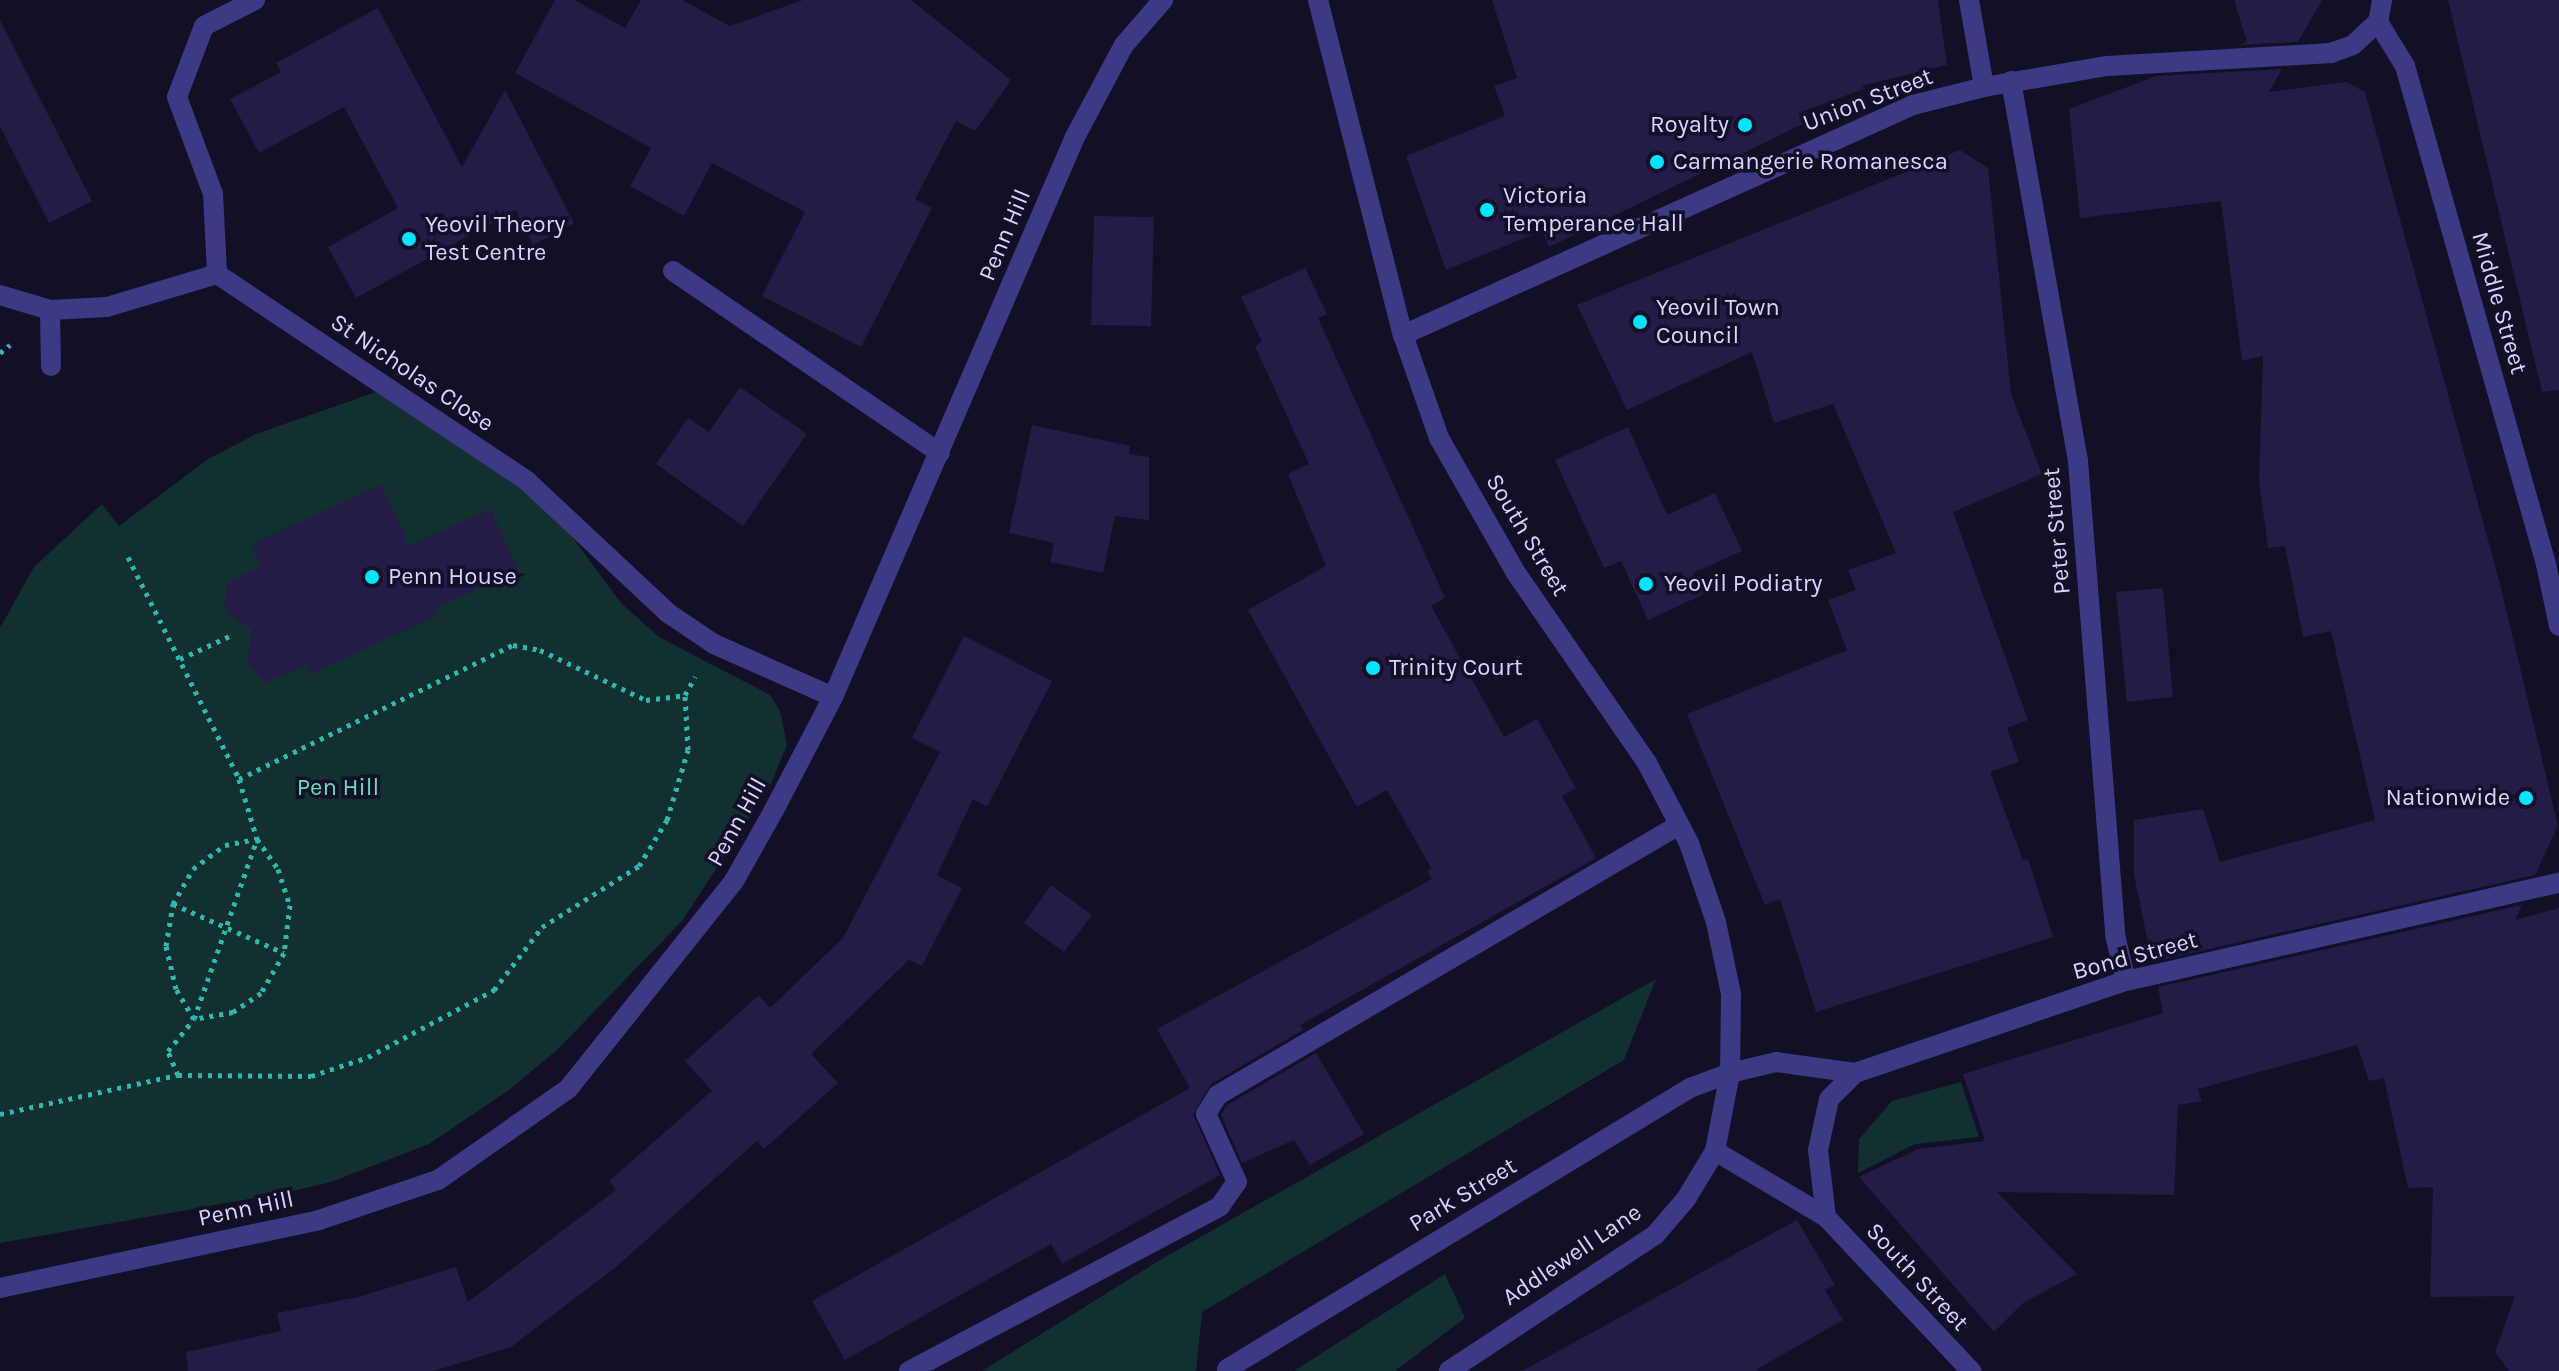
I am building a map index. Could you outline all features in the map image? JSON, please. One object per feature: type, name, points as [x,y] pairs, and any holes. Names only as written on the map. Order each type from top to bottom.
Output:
[{"type":"street","points":[[0,295],[50,310],[107,307],[217,274],[213,194],[177,97],[204,26],[255,0]]},
{"type":"street","name":"Penn Hill","points":[[0,1288],[319,1220],[438,1180],[568,1089],[734,881],[833,697],[1075,137],[1124,45],[1163,0]]},
{"type":"street","name":"South Street","points":[[1318,0],[1403,335],[1439,438],[1516,573],[1647,763],[1679,825],[1716,922],[1731,994],[1730,1073]]},
{"type":"street","points":[[1969,0],[1984,87]]},
{"type":"street","points":[[2378,22],[2382,0]]},
{"type":"street","name":"Union Street","points":[[1403,335],[1913,105],[2011,81],[2107,66],[2331,53],[2353,45],[2378,22]]},
{"type":"street","name":"Middle Street","points":[[2378,22],[2405,66],[2553,563],[2559,626]]},
{"type":"street","name":"Peter Street","points":[[2011,81],[2078,461],[2115,935],[2126,981]]},
{"type":"street","points":[[673,271],[940,453]]},
{"type":"street","name":"St Nicholas Close","points":[[217,274],[527,481],[668,613],[714,644],[833,697]]},
{"type":"street","points":[[50,310],[51,366]]},
{"type":"street","points":[[909,1371],[1220,1206],[1237,1182],[1206,1114],[1218,1095],[1679,825]]},
{"type":"street","name":"Bond Street","points":[[1730,1073],[1776,1062],[1855,1073],[2126,981],[2559,883]]},
{"type":"street","name":"Addlewell Lane","points":[[1457,1368],[1655,1235],[1686,1199],[1715,1151],[1730,1073]]},
{"type":"street","name":"Park Street","points":[[1227,1369],[1677,1095],[1730,1073]]},
{"type":"street","points":[[1826,1217],[1818,1150],[1829,1099],[1855,1073]]},
{"type":"street","name":"South Street","points":[[1715,1151],[1826,1217],[1971,1371]]},
{"type":"path","points":[[128,557],[239,779],[257,839],[278,869],[290,905],[284,953],[261,993],[233,1012],[194,1019]]},
{"type":"path","points":[[180,659],[232,635]]},
{"type":"path","points":[[0,1114],[178,1075],[311,1076],[368,1057],[494,990],[542,927],[639,866],[667,820],[688,750],[685,695],[714,644]]},
{"type":"path","points":[[239,779],[513,645],[540,650],[646,700],[685,695]]},
{"type":"path","points":[[178,1075],[168,1051],[194,1019],[257,839]]},
{"type":"path","points":[[194,1019],[176,989],[166,946],[173,904],[203,861],[225,845],[257,839]]},
{"type":"path","points":[[173,904],[284,953]]},
{"type":"green space","name":"Pen Hill","points":[[376,392],[528,493],[570,534],[621,603],[659,637],[770,695],[780,711],[787,745],[770,786],[682,921],[557,1050],[509,1090],[429,1144],[331,1182],[288,1192],[0,1243],[0,628],[34,567],[102,504],[119,526],[208,459],[256,434]]},
{"type":"green space","points":[[1656,979],[1624,1060],[1202,1312],[1196,1371],[982,1371],[1160,1260]]},
{"type":"green space","points":[[1961,1082],[1979,1137],[1915,1144],[1858,1173],[1859,1139],[1892,1101]]},
{"type":"green space","points":[[1445,1274],[1465,1318],[1395,1371],[1294,1371]]},
{"type":"building","points":[[555,0],[574,0],[625,28],[641,0],[682,0],[730,26],[803,0],[911,0],[1011,80],[975,131],[956,121],[915,199],[932,208],[861,347],[762,296],[805,212],[712,163],[684,216],[630,186],[651,148],[515,73]]},
{"type":"building","points":[[1492,0],[1938,0],[1947,65],[1861,86],[1866,88],[1799,113],[1803,124],[1549,247],[1542,231],[1446,270],[1406,156],[1505,116],[1494,86],[1517,78]]},
{"type":"building","points":[[2234,0],[2322,0],[2298,42],[2238,45],[2247,42]]},
{"type":"building","points":[[2448,0],[2559,0],[2559,390],[2542,392]]},
{"type":"building","points":[[378,8],[462,167],[505,90],[574,223],[533,245],[516,210],[356,298],[328,247],[398,208],[344,107],[259,153],[230,99],[281,72],[276,63]]},
{"type":"building","points":[[0,20],[92,201],[49,223],[0,126]]},
{"type":"building","points":[[2282,69],[2269,92],[2346,82],[2365,92],[2499,580],[2558,826],[2535,875],[2152,962],[2134,875],[2134,820],[2203,809],[2220,862],[2375,820],[2331,631],[2303,637],[2285,546],[2268,548],[2259,481],[2263,356],[2242,361],[2221,201],[2080,218],[2069,109],[2156,76]]},
{"type":"building","points":[[1960,150],[1988,168],[2011,394],[2042,474],[1953,512],[2028,720],[2007,728],[2019,762],[1990,772],[2023,860],[2028,859],[2053,937],[1816,1012],[1780,899],[1765,905],[1687,714],[1847,650],[1828,600],[1856,590],[1848,570],[1896,553],[1833,404],[1774,423],[1752,352],[1627,410],[1577,305]]},
{"type":"building","points":[[1094,216],[1154,217],[1151,326],[1091,325]]},
{"type":"building","points":[[1305,268],[1327,314],[1318,318],[1445,598],[1431,606],[1504,737],[1537,719],[1576,788],[1562,796],[1596,858],[1300,1025],[1303,1030],[1211,1084],[1193,1114],[1220,1175],[1062,1264],[1051,1244],[845,1360],[812,1301],[1190,1088],[1157,1029],[1432,879],[1427,871],[1431,868],[1387,790],[1357,807],[1248,610],[1326,566],[1288,474],[1309,464],[1255,346],[1262,342],[1241,297]]},
{"type":"building","points":[[740,387],[807,434],[743,526],[656,464],[688,418],[709,432]]},
{"type":"building","points":[[1032,425],[1130,446],[1129,454],[1149,457],[1149,520],[1115,516],[1103,573],[1050,562],[1054,543],[1009,533]]},
{"type":"building","points":[[1628,427],[1667,515],[1715,493],[1742,551],[1693,573],[1704,594],[1648,620],[1621,561],[1604,568],[1555,460]]},
{"type":"building","name":"Penn House","points":[[381,485],[409,546],[490,509],[518,571],[434,609],[438,615],[311,674],[307,664],[264,684],[247,662],[252,630],[231,616],[224,604],[228,583],[261,566],[252,544]]},
{"type":"building","points":[[2163,588],[2173,697],[2127,702],[2116,592]]},
{"type":"building","points":[[964,636],[1052,681],[987,807],[973,799],[937,875],[962,888],[922,966],[909,960],[811,1054],[838,1083],[764,1149],[757,1141],[616,1267],[511,1347],[434,1371],[188,1371],[186,1352],[281,1331],[277,1313],[358,1297],[456,1267],[468,1302],[616,1190],[609,1181],[712,1091],[685,1061],[759,995],[770,1008],[843,938],[940,752],[912,738]]},
{"type":"building","points":[[1051,885],[1092,915],[1064,952],[1024,923]]},
{"type":"building","points":[[2522,905],[2515,920],[2559,908],[2559,1371],[2509,1371],[2495,1352],[2515,1296],[2430,1297],[2433,1187],[2408,1188],[2384,1078],[2369,1081],[2357,1045],[2198,1089],[2202,1101],[2178,1105],[2174,1195],[1997,1192],[2077,1274],[2023,1303],[1994,1332],[1859,1177],[1918,1149],[1985,1141],[1963,1074],[2163,1013],[2158,987]]},
{"type":"building","points":[[1316,1053],[1364,1134],[1310,1165],[1294,1140],[1242,1163],[1221,1115],[1227,1105]]},
{"type":"building","points":[[1797,1220],[1835,1285],[1825,1290],[1843,1320],[1754,1371],[1522,1371]]},
{"type":"place","name":"Royalty","points":[[1745,125]]},
{"type":"place","name":"Carmangerie Romanesca","points":[[1657,162]]},
{"type":"place","name":"Victoria Temperance Hall","points":[[1487,210]]},
{"type":"place","name":"Yeovil Theory Test Centre","points":[[409,239]]},
{"type":"place","name":"Yeovil Town Council","points":[[1640,322]]},
{"type":"place","name":"Penn House","points":[[372,577]]},
{"type":"place","name":"Yeovil Podiatry","points":[[1646,584]]},
{"type":"place","name":"Trinity Court","points":[[1373,668]]},
{"type":"place","name":"Nationwide","points":[[2526,798]]}]
